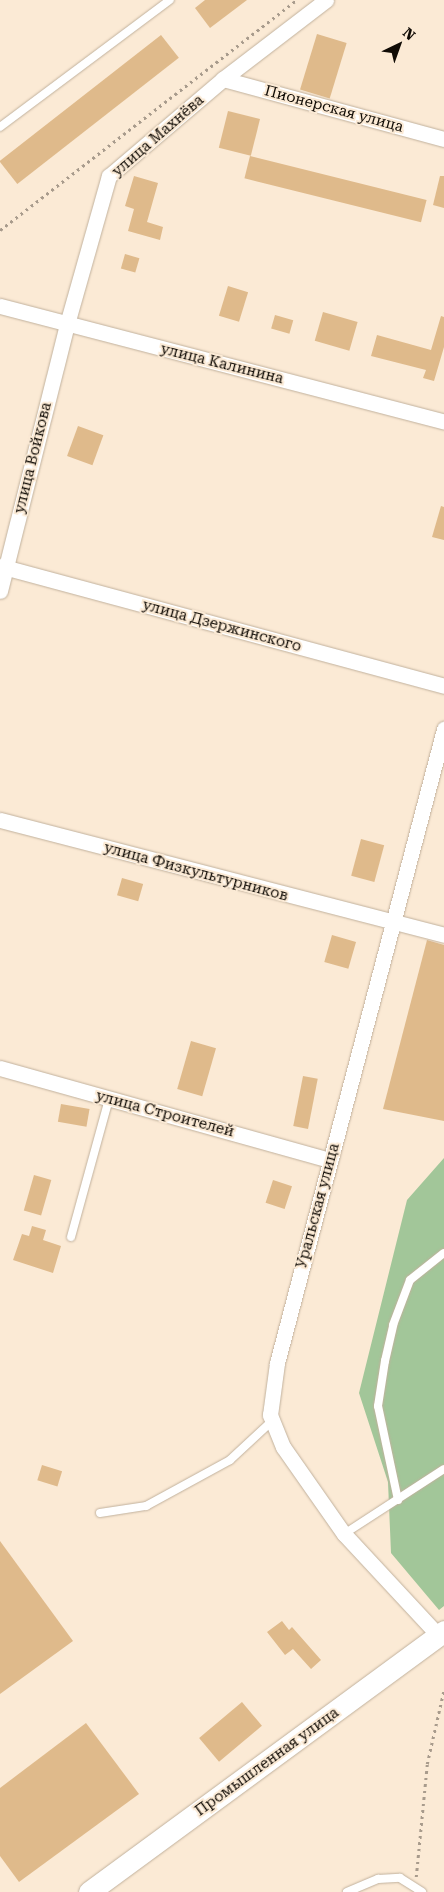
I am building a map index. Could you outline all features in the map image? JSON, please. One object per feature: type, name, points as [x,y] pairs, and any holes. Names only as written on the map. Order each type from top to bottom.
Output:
[{"type":"main road","name":"Промышленная улица","points":[[89,1892],[441,1633]]},
{"type":"street","name":"улица Махнёва","points":[[67,324],[110,176],[223,79],[326,0]]},
{"type":"street","name":"Пионерская улица","points":[[223,79],[444,139]]},
{"type":"street","name":"улица Калинина","points":[[0,306],[444,422]]},
{"type":"street","name":"улица Войкова","points":[[0,591],[3,567],[67,324]]},
{"type":"street","name":"улица Дзержинского","points":[[3,567],[444,686]]},
{"type":"street","name":"Уральская улица","points":[[441,1633],[344,1534],[283,1447],[272,1421],[277,1363],[444,729]]},
{"type":"street","name":"улица Физкультурников","points":[[0,820],[444,935]]},
{"type":"street","name":"улица Строителей","points":[[0,1068],[330,1160]]},
{"type":"lane","points":[[0,127],[170,0]]},
{"type":"lane","points":[[71,1237],[109,1099]]},
{"type":"lane","points":[[398,1500],[378,1406],[385,1361],[393,1325],[410,1280],[444,1253]]},
{"type":"lane","points":[[100,1513],[146,1506],[230,1460],[272,1421]]},
{"type":"lane","points":[[344,1534],[444,1469]]},
{"type":"lane","points":[[347,1892],[378,1879],[400,1878],[422,1892]]},
{"type":"path","points":[[0,230],[296,0]]},
{"type":"path","points":[[415,1886],[426,1764],[444,1689]]},
{"type":"green space","points":[[444,1158],[444,1606],[439,1610],[391,1553],[388,1482],[359,1393],[407,1200]]},
{"type":"building","points":[[205,0],[247,0],[210,28],[195,8]]},
{"type":"building","points":[[317,34],[347,43],[330,99],[300,89]]},
{"type":"building","points":[[161,35],[179,58],[17,184],[0,161]]},
{"type":"building","points":[[228,111],[260,119],[251,156],[219,148]]},
{"type":"building","points":[[250,156],[427,200],[421,222],[244,178]]},
{"type":"building","points":[[134,176],[158,183],[147,222],[163,227],[160,240],[128,231],[134,209],[125,206]]},
{"type":"building","points":[[440,176],[444,176],[444,208],[433,205]]},
{"type":"building","points":[[125,254],[139,258],[135,273],[121,268]]},
{"type":"building","points":[[228,286],[248,292],[239,322],[219,316]]},
{"type":"building","points":[[323,312],[358,322],[349,351],[315,341]]},
{"type":"building","points":[[275,315],[293,320],[289,334],[271,328]]},
{"type":"building","points":[[441,316],[444,317],[444,347],[434,381],[423,378],[426,370],[371,356],[377,335],[431,350]]},
{"type":"building","points":[[78,426],[103,435],[92,465],[67,456]]},
{"type":"building","points":[[441,506],[444,507],[444,540],[432,537]]},
{"type":"building","points":[[361,839],[384,845],[374,882],[351,876]]},
{"type":"building","points":[[122,878],[143,884],[138,901],[117,895]]},
{"type":"building","points":[[332,935],[356,942],[348,969],[324,962]]},
{"type":"building","points":[[427,940],[444,945],[444,1121],[383,1109]]},
{"type":"building","points":[[191,1041],[216,1048],[202,1096],[177,1089]]},
{"type":"building","points":[[303,1076],[318,1079],[308,1129],[293,1126]]},
{"type":"building","points":[[61,1104],[90,1109],[86,1127],[58,1122]]},
{"type":"building","points":[[34,1175],[51,1180],[41,1216],[24,1211]]},
{"type":"building","points":[[273,1180],[292,1186],[285,1209],[266,1203]]},
{"type":"building","points":[[32,1226],[46,1230],[43,1240],[61,1246],[53,1273],[13,1260],[22,1234],[29,1236]]},
{"type":"building","points":[[42,1465],[62,1471],[57,1486],[37,1480]]},
{"type":"building","points":[[0,1541],[73,1641],[0,1694]]},
{"type":"building","points":[[282,1621],[289,1630],[292,1627],[321,1660],[311,1669],[293,1649],[285,1655],[267,1632]]},
{"type":"building","points":[[242,1702],[262,1726],[219,1762],[199,1738]]},
{"type":"building","points":[[86,1723],[139,1794],[19,1882],[0,1856],[0,1788]]}]
